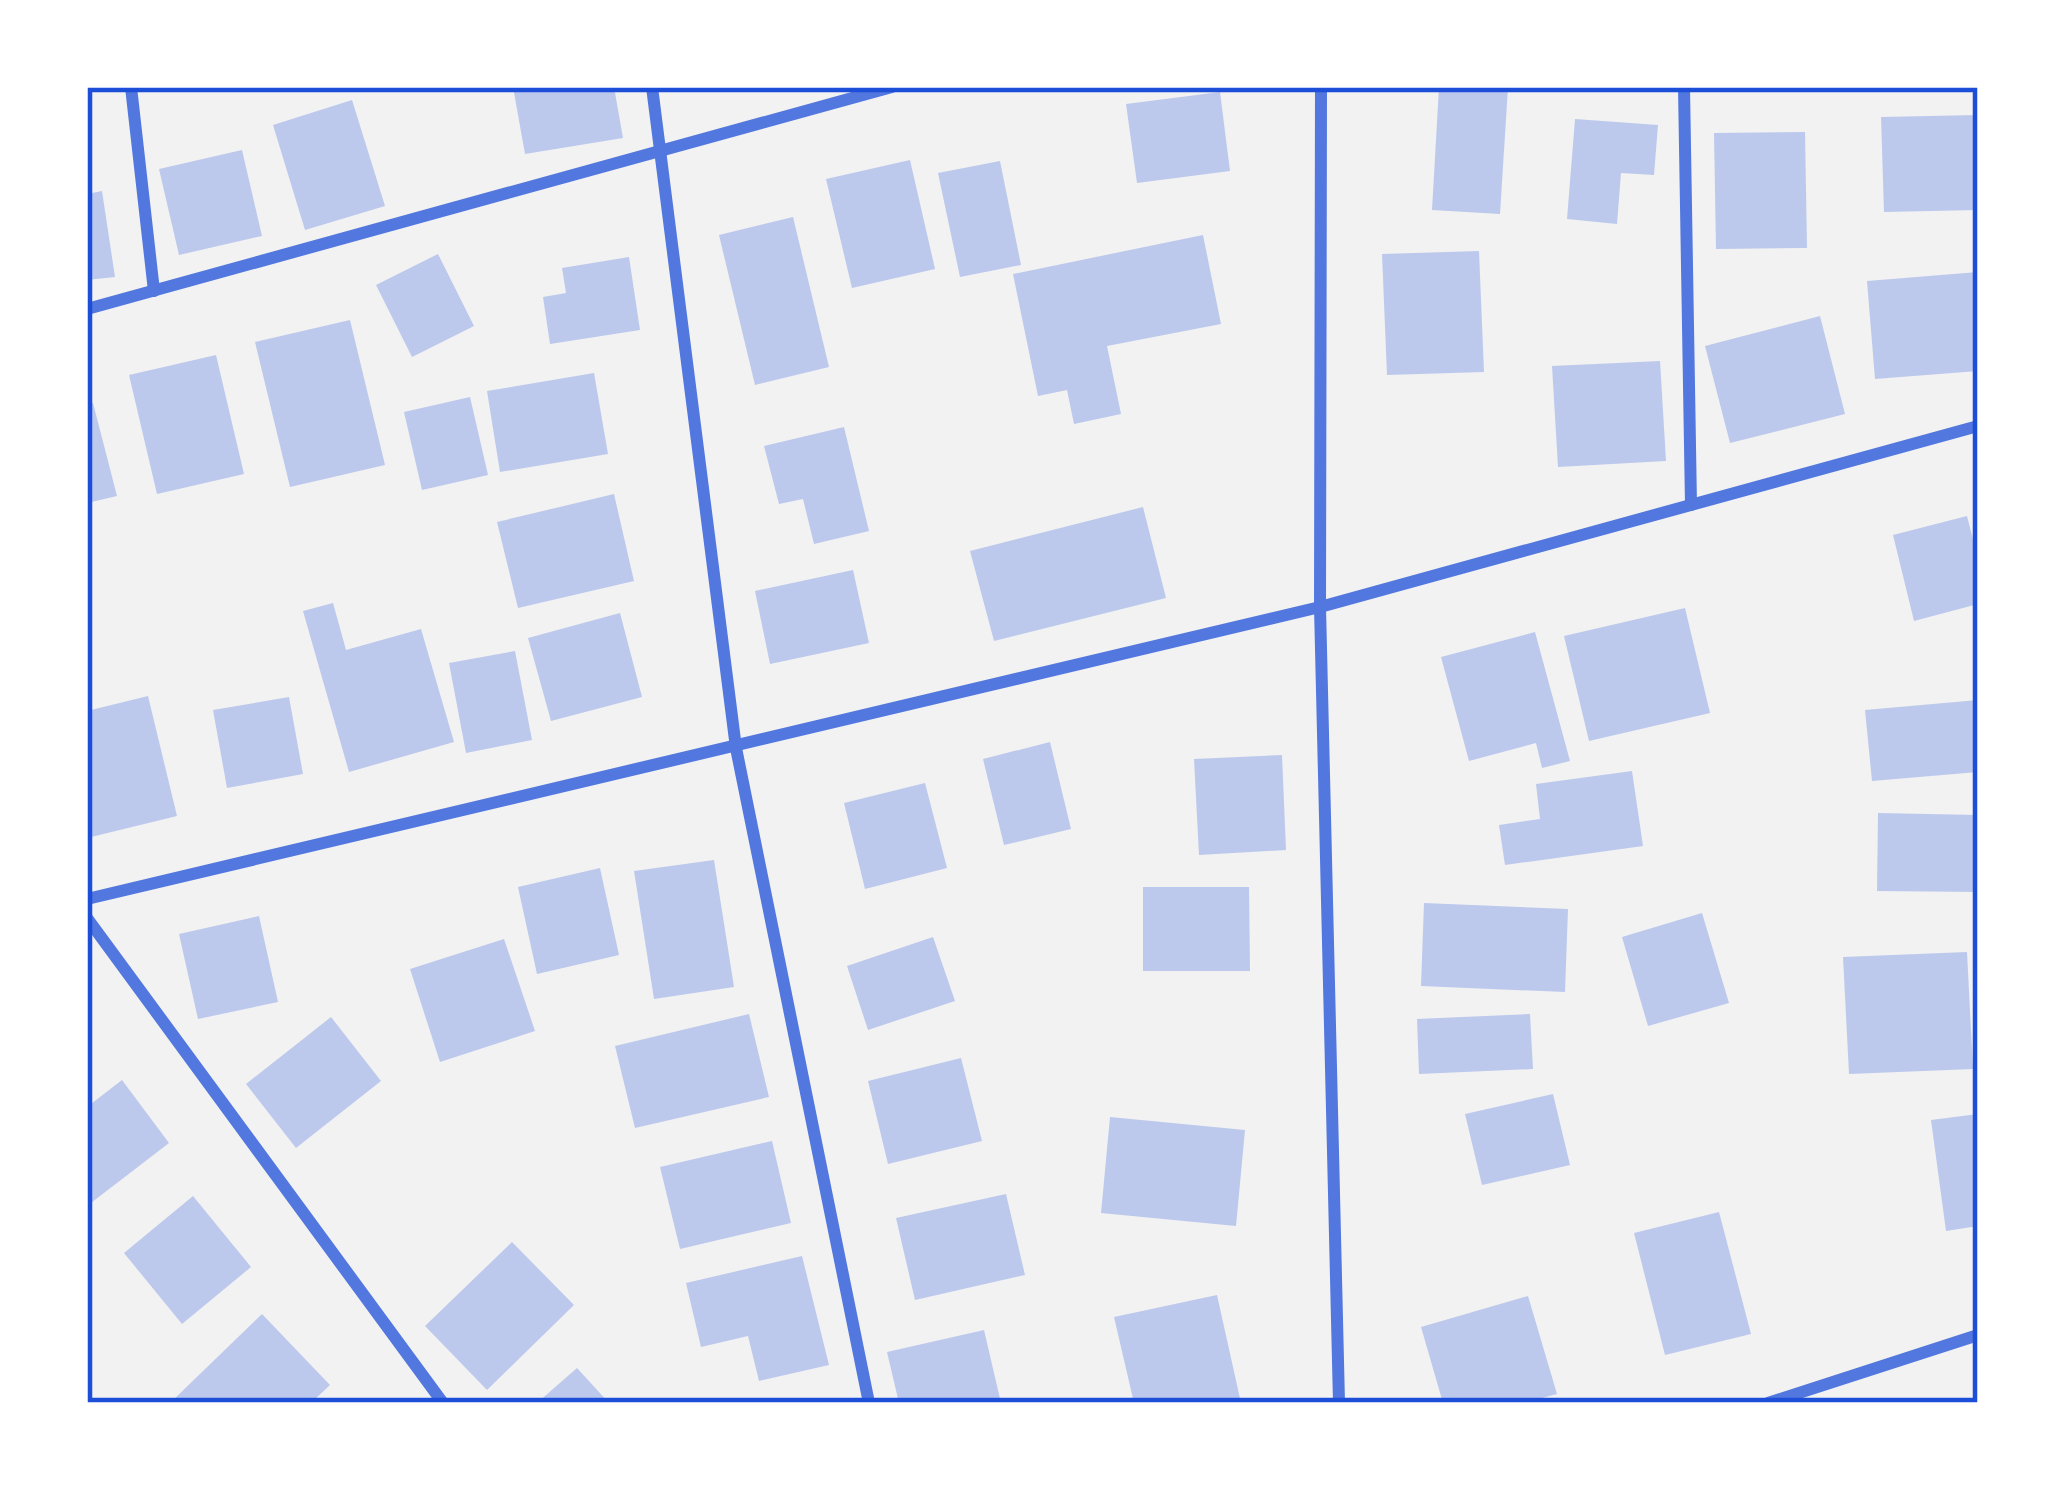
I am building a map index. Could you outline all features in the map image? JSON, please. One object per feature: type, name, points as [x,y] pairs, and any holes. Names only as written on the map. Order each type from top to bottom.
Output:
[{"type":"street","points":[[130,87],[154,291]]},
{"type":"street","points":[[652,87],[736,748],[869,1403]]},
{"type":"street","points":[[87,309],[892,87]]},
{"type":"street","points":[[1321,87],[1320,607],[1340,1403]]},
{"type":"street","points":[[1684,87],[1690,505]]},
{"type":"street","points":[[87,899],[1320,607],[1978,426]]},
{"type":"street","points":[[87,918],[443,1403]]},
{"type":"street","points":[[1768,1403],[1789,1400],[1978,1335]]},
{"type":"building","points":[[513,87],[614,87],[623,138],[525,154]]},
{"type":"building","points":[[1439,87],[1508,87],[1500,214],[1432,210]]},
{"type":"building","points":[[1220,92],[1230,171],[1137,183],[1126,104]]},
{"type":"building","points":[[352,100],[385,206],[305,230],[273,125]]},
{"type":"building","points":[[1978,115],[1978,210],[1884,212],[1881,117]]},
{"type":"building","points":[[1575,119],[1658,125],[1654,175],[1621,173],[1617,224],[1567,219]]},
{"type":"building","points":[[1805,132],[1807,248],[1716,249],[1714,133]]},
{"type":"building","points":[[242,150],[262,236],[179,255],[159,169]]},
{"type":"building","points":[[910,160],[935,269],[852,288],[826,179]]},
{"type":"building","points":[[1000,161],[1021,265],[960,277],[938,173]]},
{"type":"building","points":[[102,191],[115,277],[87,280],[87,194]]},
{"type":"building","points":[[793,217],[829,367],[755,385],[719,235]]},
{"type":"building","points":[[1203,235],[1221,324],[1107,346],[1121,414],[1074,424],[1067,390],[1038,396],[1013,274]]},
{"type":"building","points":[[1479,251],[1484,372],[1387,375],[1382,254]]},
{"type":"building","points":[[438,254],[474,326],[412,357],[376,285]]},
{"type":"building","points":[[629,257],[640,330],[550,344],[543,297],[566,293],[562,268]]},
{"type":"building","points":[[1978,272],[1978,371],[1875,379],[1867,281]]},
{"type":"building","points":[[1820,316],[1845,414],[1730,443],[1705,346]]},
{"type":"building","points":[[350,320],[385,465],[290,487],[255,342]]},
{"type":"building","points":[[216,355],[244,474],[157,494],[129,375]]},
{"type":"building","points":[[1660,361],[1666,461],[1558,467],[1552,366]]},
{"type":"building","points":[[594,373],[608,454],[500,472],[487,391]]},
{"type":"building","points":[[470,397],[488,475],[422,490],[404,412]]},
{"type":"building","points":[[93,403],[117,496],[87,503],[87,405]]},
{"type":"building","points":[[844,427],[869,531],[814,544],[803,499],[779,504],[764,446]]},
{"type":"building","points":[[614,494],[634,581],[518,608],[497,522]]},
{"type":"building","points":[[1143,507],[1166,598],[994,641],[970,551]]},
{"type":"building","points":[[1967,516],[1978,559],[1978,604],[1914,621],[1893,535]]},
{"type":"building","points":[[853,570],[869,643],[770,664],[755,591]]},
{"type":"building","points":[[333,603],[346,650],[421,629],[454,742],[349,772],[303,611]]},
{"type":"building","points":[[1685,608],[1710,713],[1589,741],[1564,636]]},
{"type":"building","points":[[620,613],[642,697],[551,721],[528,638]]},
{"type":"building","points":[[1535,632],[1570,761],[1542,768],[1536,743],[1469,761],[1441,657]]},
{"type":"building","points":[[515,651],[532,740],[466,753],[449,663]]},
{"type":"building","points":[[148,696],[177,816],[87,838],[87,711]]},
{"type":"building","points":[[289,697],[303,774],[227,788],[213,710]]},
{"type":"building","points":[[1978,700],[1978,772],[1872,781],[1865,710]]},
{"type":"building","points":[[1050,742],[1071,829],[1004,845],[983,759]]},
{"type":"building","points":[[1282,755],[1286,850],[1199,855],[1194,759]]},
{"type":"building","points":[[1632,771],[1643,846],[1505,865],[1499,825],[1540,819],[1536,784]]},
{"type":"building","points":[[925,783],[947,868],[865,889],[844,803]]},
{"type":"building","points":[[1878,813],[1978,815],[1978,892],[1877,891]]},
{"type":"building","points":[[714,860],[734,987],[654,999],[634,871]]},
{"type":"building","points":[[600,868],[619,955],[537,974],[518,887]]},
{"type":"building","points":[[1143,887],[1249,887],[1250,971],[1143,971]]},
{"type":"building","points":[[1424,903],[1568,909],[1565,992],[1421,986]]},
{"type":"building","points":[[1702,913],[1729,1003],[1648,1026],[1622,937]]},
{"type":"building","points":[[259,916],[278,1002],[198,1019],[179,934]]},
{"type":"building","points":[[933,937],[955,1001],[868,1030],[847,966]]},
{"type":"building","points":[[504,939],[535,1031],[440,1062],[410,969]]},
{"type":"building","points":[[1967,952],[1973,1069],[1849,1074],[1843,957]]},
{"type":"building","points":[[749,1014],[769,1097],[635,1128],[615,1046]]},
{"type":"building","points":[[1530,1014],[1533,1069],[1419,1074],[1417,1019]]},
{"type":"building","points":[[331,1017],[381,1081],[296,1148],[246,1084]]},
{"type":"building","points":[[961,1058],[982,1141],[888,1164],[868,1081]]},
{"type":"building","points":[[122,1080],[169,1143],[87,1206],[87,1107]]},
{"type":"building","points":[[1553,1094],[1570,1165],[1482,1185],[1465,1114]]},
{"type":"building","points":[[1978,1114],[1978,1226],[1946,1231],[1931,1120]]},
{"type":"building","points":[[1110,1117],[1245,1130],[1236,1226],[1101,1213]]},
{"type":"building","points":[[772,1141],[791,1223],[680,1249],[660,1167]]},
{"type":"building","points":[[1006,1194],[1025,1275],[915,1300],[896,1218]]},
{"type":"building","points":[[193,1196],[251,1267],[182,1324],[124,1253]]},
{"type":"building","points":[[1719,1212],[1751,1334],[1665,1355],[1634,1233]]},
{"type":"building","points":[[512,1242],[574,1305],[487,1390],[425,1326]]},
{"type":"building","points":[[802,1256],[829,1365],[759,1381],[748,1336],[701,1347],[686,1283]]},
{"type":"building","points":[[1217,1295],[1241,1403],[1134,1403],[1114,1317]]},
{"type":"building","points":[[1528,1296],[1557,1394],[1523,1403],[1443,1403],[1421,1327]]},
{"type":"building","points":[[262,1314],[330,1385],[311,1403],[170,1403]]},
{"type":"building","points":[[984,1330],[1001,1403],[899,1403],[887,1352]]},
{"type":"building","points":[[577,1368],[609,1403],[537,1403]]}]
